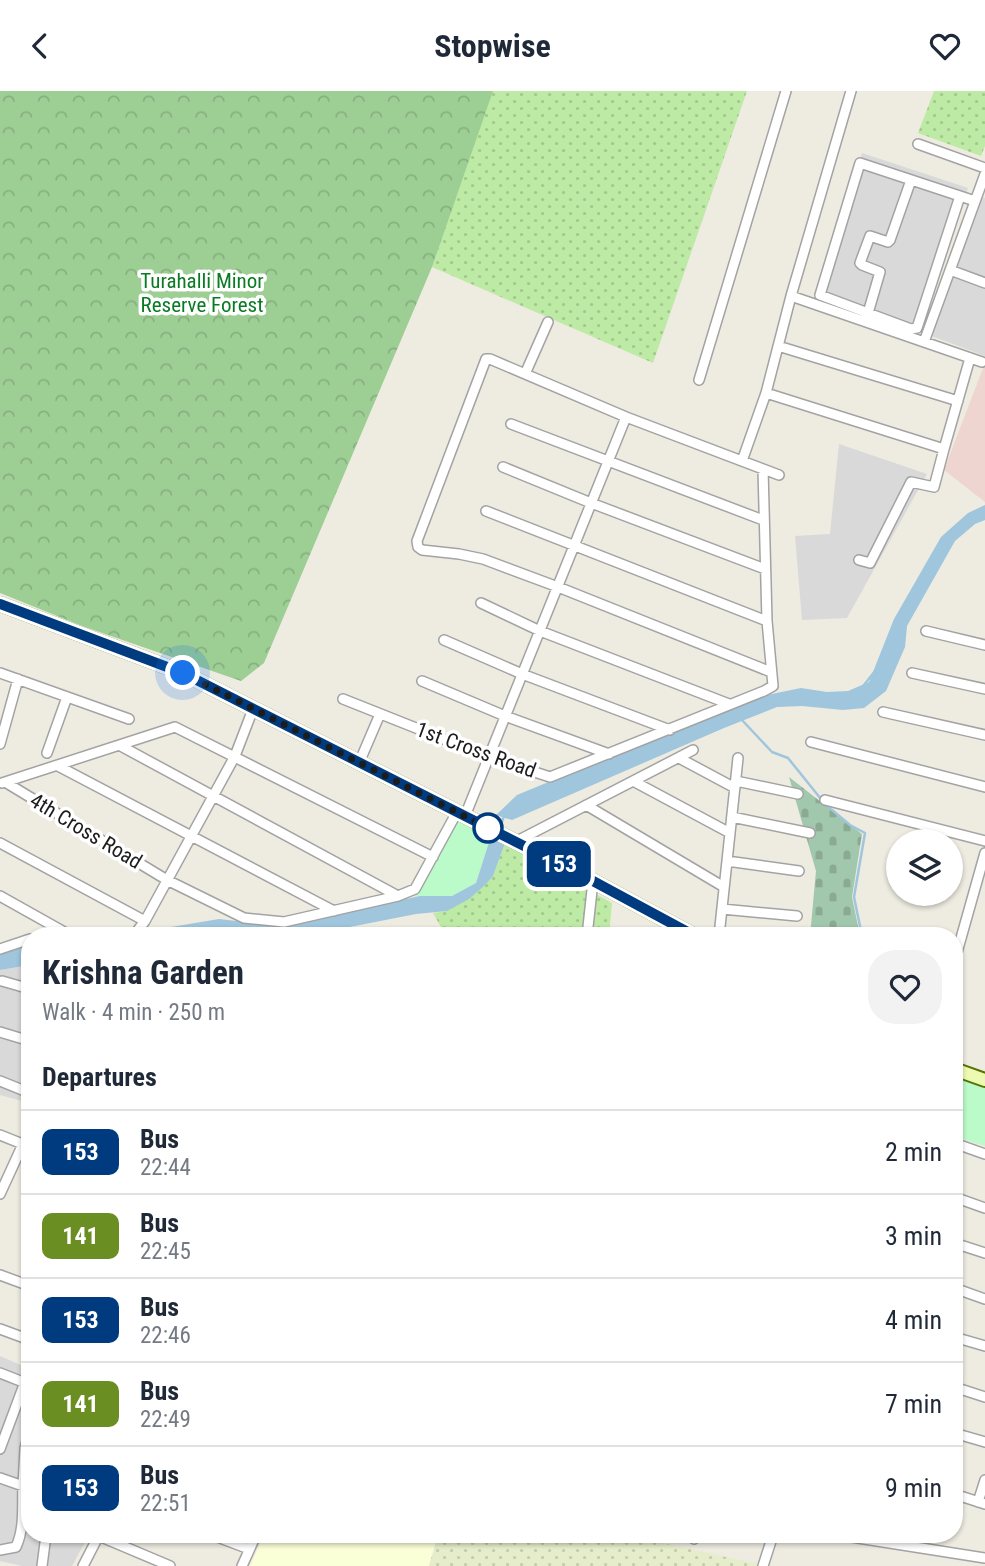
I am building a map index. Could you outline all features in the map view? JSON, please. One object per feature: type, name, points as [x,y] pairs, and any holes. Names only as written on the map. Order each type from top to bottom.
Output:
[{"type":"street","points":[[699,380],[786,91]]},
{"type":"street","points":[[741,461],[766,393],[791,296],[851,91]]},
{"type":"street","points":[[918,144],[985,171],[924,342]]},
{"type":"street","points":[[975,201],[860,163],[820,295],[924,342],[982,362]]},
{"type":"street","points":[[866,317],[880,272],[860,264],[864,250],[870,236],[890,241],[911,180]]},
{"type":"street","points":[[791,296],[911,329],[917,328],[960,196]]},
{"type":"street","points":[[950,270],[985,283]]},
{"type":"street","points":[[525,374],[548,322]]},
{"type":"street","points":[[778,347],[958,401]]},
{"type":"street","points":[[859,560],[870,563],[911,482],[934,487],[970,358]]},
{"type":"street","points":[[763,469],[771,672],[476,557],[422,550],[418,547],[417,541],[486,359],[626,417],[779,475]]},
{"type":"street","points":[[766,393],[944,449]]},
{"type":"street","points":[[119,745],[398,897],[415,890],[461,814],[489,757],[626,417]]},
{"type":"street","points":[[511,424],[763,520]]},
{"type":"street","points":[[503,467],[765,569]]},
{"type":"street","points":[[486,511],[767,621]]},
{"type":"street","points":[[481,603],[540,631],[729,705]]},
{"type":"street","points":[[0,604],[183,673],[678,927]]},
{"type":"street","points":[[926,631],[985,645]]},
{"type":"street","points":[[444,640],[522,674],[670,730]]},
{"type":"street","name":"1st Cross Road","points":[[343,699],[489,757],[550,777],[764,691],[773,686],[771,672]]},
{"type":"street","points":[[0,673],[130,719]]},
{"type":"street","points":[[912,673],[985,689]]},
{"type":"street","points":[[0,744],[18,679]]},
{"type":"street","points":[[422,681],[505,716],[609,754]]},
{"type":"street","points":[[47,753],[67,697]]},
{"type":"street","points":[[141,927],[235,756],[253,709]]},
{"type":"street","points":[[883,712],[985,735]]},
{"type":"street","points":[[359,763],[380,714]]},
{"type":"street","points":[[2,783],[175,727],[433,857]]},
{"type":"street","points":[[811,742],[985,787]]},
{"type":"street","points":[[512,840],[693,750]]},
{"type":"street","points":[[679,758],[735,785],[798,794]]},
{"type":"street","points":[[720,927],[738,758]]},
{"type":"street","points":[[58,766],[334,911]]},
{"type":"street","points":[[633,781],[730,833]]},
{"type":"street","name":"4th Cross Road","points":[[2,783],[167,880],[244,918],[284,922],[398,897]]},
{"type":"street","points":[[825,800],[985,841]]},
{"type":"street","points":[[586,805],[724,887]]},
{"type":"street","points":[[732,817],[810,833]]},
{"type":"street","points":[[0,843],[145,921]]},
{"type":"street","points":[[963,932],[985,853]]},
{"type":"street","points":[[727,861],[799,871]]},
{"type":"street","points":[[588,927],[593,881]]},
{"type":"street","points":[[0,896],[55,927]]},
{"type":"street","points":[[722,909],[797,916]]},
{"type":"street","points":[[1,948],[21,942]]},
{"type":"street","points":[[2,981],[21,986]]},
{"type":"street","points":[[0,1032],[21,1038]]},
{"type":"street","points":[[963,1072],[985,1080]]},
{"type":"street","points":[[0,1081],[21,1089]]},
{"type":"street","points":[[0,1135],[21,1144]]},
{"type":"street","points":[[963,1146],[985,1154]]},
{"type":"street","points":[[0,1194],[21,1157]]},
{"type":"street","points":[[963,1199],[985,1208]]},
{"type":"street","points":[[963,1246],[985,1252]]},
{"type":"street","points":[[0,1275],[21,1283]]},
{"type":"street","points":[[963,1291],[985,1299]]},
{"type":"street","points":[[0,1329],[21,1337]]},
{"type":"street","points":[[963,1339],[985,1346]]},
{"type":"street","points":[[0,1373],[21,1381]]},
{"type":"street","points":[[963,1390],[985,1397]]},
{"type":"street","points":[[0,1449],[21,1398]]},
{"type":"street","points":[[963,1436],[985,1442]]},
{"type":"street","points":[[0,1478],[21,1485]]},
{"type":"street","points":[[963,1497],[981,1503],[985,1480]]},
{"type":"street","points":[[0,1550],[16,1547],[21,1534]]},
{"type":"street","points":[[42,1566],[45,1543]]},
{"type":"street","points":[[83,1566],[95,1543]]},
{"type":"street","points":[[117,1543],[170,1566]]},
{"type":"street","points":[[233,1543],[249,1549]]},
{"type":"street","points":[[242,1566],[252,1543]]},
{"type":"street","points":[[763,1566],[770,1543]]},
{"type":"street","points":[[890,1543],[985,1558]]},
{"type":"shaded area","points":[[862,153],[968,188],[919,334],[817,298]]},
{"type":"shaded area","points":[[981,196],[985,198],[985,356],[929,335]]},
{"type":"shaded area","points":[[985,363],[985,502],[944,470]]},
{"type":"shaded area","points":[[839,444],[927,474],[847,618],[802,620],[795,536],[830,534]]},
{"type":"shaded area","points":[[21,966],[21,1101],[0,1095],[0,970]]},
{"type":"shaded area","points":[[0,1356],[21,1365],[21,1543],[85,1543],[72,1566],[22,1566],[0,1561]]},
{"type":"shaded area","points":[[260,1543],[436,1543],[429,1566],[250,1566]]},
{"type":"shaded area","points":[[436,1543],[662,1543],[767,1566],[429,1566]]},
{"type":"green space","name":"Turahalli Minor Reserve Forest","points":[[0,91],[493,91],[432,267],[264,663],[241,681],[82,626],[0,593]]},
{"type":"green space","points":[[491,91],[747,91],[653,363],[432,267]]},
{"type":"green space","points":[[934,91],[985,91],[985,146],[981,156],[918,133]]},
{"type":"green space","points":[[789,777],[862,834],[852,897],[858,927],[811,927],[816,871]]},
{"type":"green space","points":[[457,817],[491,836],[476,883],[452,896],[415,897]]},
{"type":"green space","points":[[505,843],[612,903],[610,927],[441,927],[433,913],[447,911],[493,876]]},
{"type":"green space","points":[[963,1078],[985,1086],[985,1146],[963,1139]]},
{"type":"water","points":[[985,505],[985,520],[975,524],[955,541],[907,626],[905,647],[886,691],[864,708],[843,710],[802,706],[777,707],[512,820],[496,815],[517,795],[752,698],[801,688],[827,692],[848,691],[869,682],[894,619],[941,537],[968,513]]},
{"type":"water","points":[[491,836],[505,843],[493,876],[469,899],[447,911],[350,927],[171,927],[219,919],[280,926],[420,896],[452,896],[476,883]]},
{"type":"water","points":[[21,947],[21,966],[0,970],[0,951]]},
{"type":"waterway","points":[[864,685],[875,671]]},
{"type":"waterway","points":[[741,719],[772,752],[788,758],[825,804],[850,825],[865,833],[854,897],[860,927]]},
{"type":"waterway","points":[[499,830],[504,816]]},
{"type":"bus line","name":"153","points":[[0,604],[183,673],[678,927]]},
{"type":"route","points":[[183,673],[488,828]]}]
